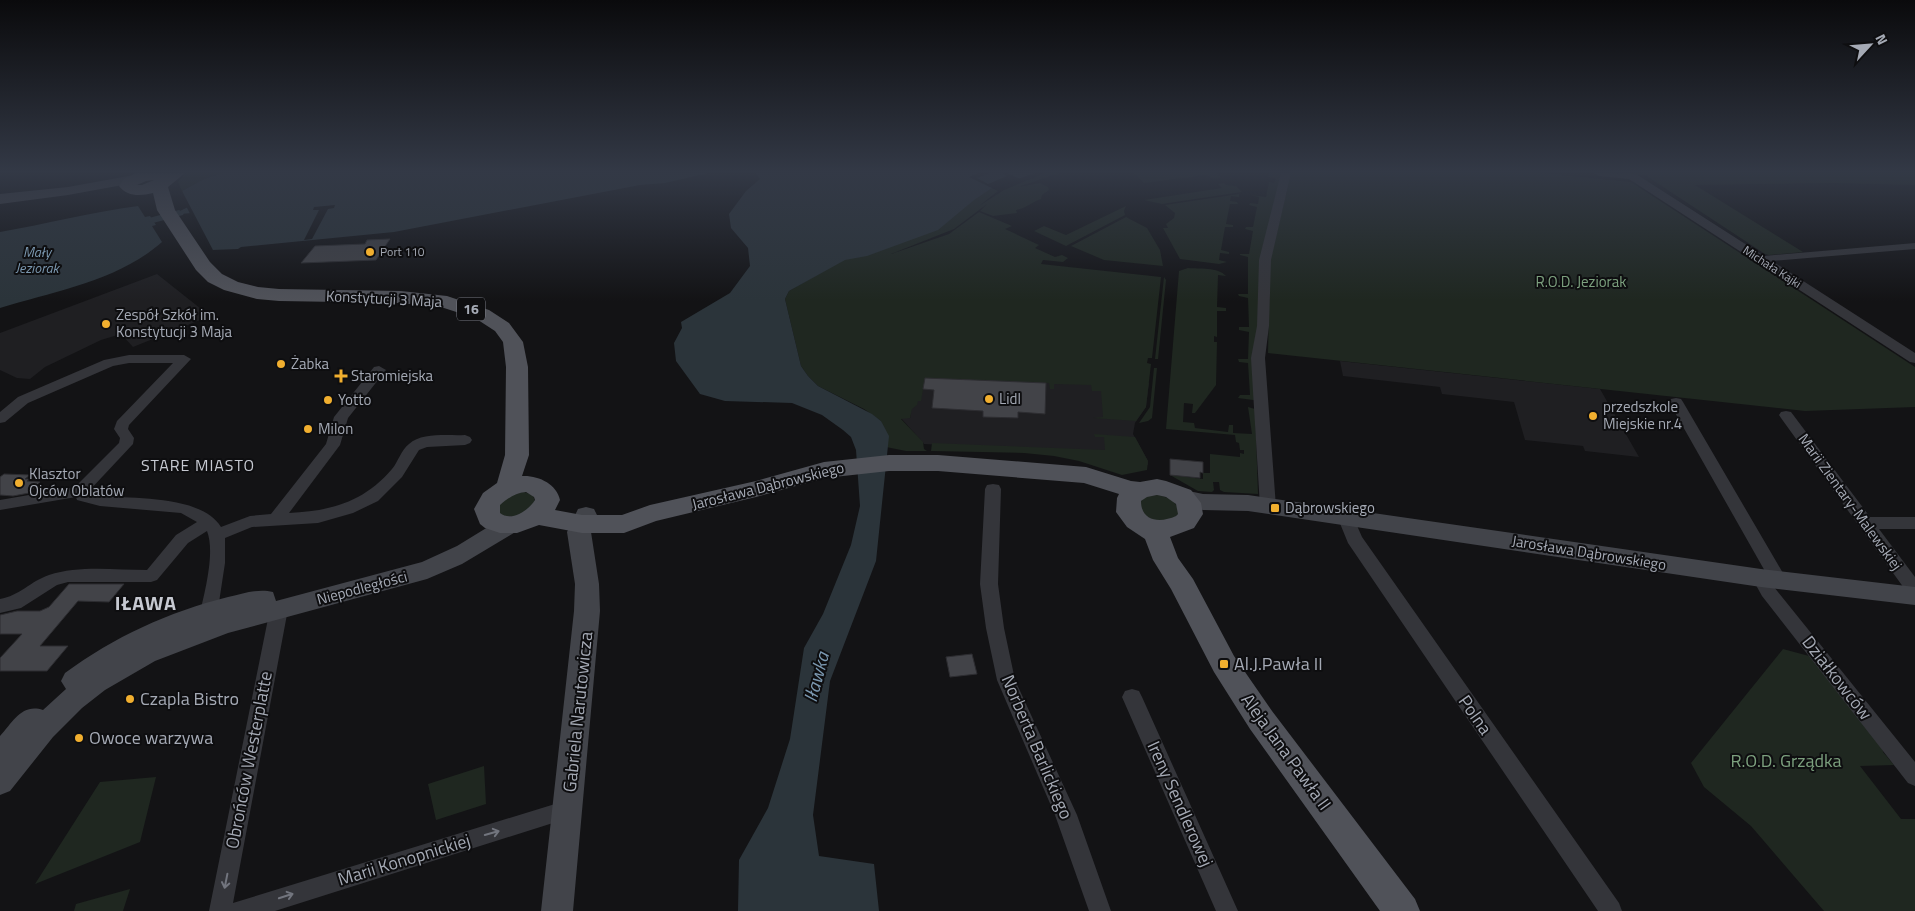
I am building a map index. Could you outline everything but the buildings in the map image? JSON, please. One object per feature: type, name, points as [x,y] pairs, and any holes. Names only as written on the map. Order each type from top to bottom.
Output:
[{"type":"main road","name":"Konstytucji 3 Maja","points":[[169,216],[209,274],[223,283],[240,290],[286,295],[401,297],[430,300],[460,305],[492,320],[509,334],[516,350],[518,387],[516,455],[511,471],[517,486]]},
{"type":"main road","name":"Jarosława Dąbrowskiego","points":[[541,510],[584,519],[624,524],[650,514],[810,474],[844,467],[904,462],[963,464],[1066,475],[1085,484],[1134,497]]},
{"type":"main road","points":[[517,486],[537,486],[544,490],[548,497],[541,510],[528,520],[499,523],[486,514],[486,507],[490,500],[517,486]]},
{"type":"main road","points":[[1148,488],[1164,488],[1183,515],[1166,529],[1146,526],[1132,517],[1134,497],[1148,488]]},
{"type":"main road","name":"Aleja Jana Pawła II","points":[[1183,515],[1174,534],[1183,586]]},
{"type":"main road","name":"Aleja Jana Pawła II","points":[[1146,526],[1156,534],[1166,560],[1183,586],[1205,631],[1261,720],[1402,911]]},
{"type":"street","points":[[1266,507],[1258,358],[1263,326],[1266,260],[1275,216]]},
{"type":"street","name":"Michała Kajki","points":[[1693,216],[1915,359]]},
{"type":"street","points":[[1763,261],[1769,258],[1915,246]]},
{"type":"street","points":[[0,419],[23,400],[109,364],[129,359],[184,359],[122,424],[121,429],[127,438],[126,444],[80,491],[0,505]]},
{"type":"street","points":[[276,519],[333,445],[341,417],[379,370]]},
{"type":"street","name":"Działkowców","points":[[1676,402],[1770,579],[1768,591],[1915,777]]},
{"type":"street","name":"Marii Zientary-Malewskiej","points":[[1786,415],[1915,590]]},
{"type":"street","points":[[0,606],[15,603],[52,580],[68,576],[151,576],[182,539],[213,529],[276,519],[318,517],[347,509],[372,497],[397,473],[414,447],[424,442],[465,440]]},
{"type":"street","name":"Norberta Barlickiego","points":[[993,489],[989,584],[995,628],[1006,680],[1066,815],[1100,911]]},
{"type":"street","points":[[80,491],[82,496],[100,501],[182,508],[191,511],[213,529],[216,572],[207,620]]},
{"type":"street","name":"Jarosława Dąbrowskiego","points":[[1183,515],[1266,507],[1345,516],[1770,579],[1915,596]]},
{"type":"street","name":"Polna","points":[[1345,516],[1351,533],[1360,548],[1611,911]]},
{"type":"street","name":"Gabriela Narutowicza","points":[[557,911],[588,611],[587,584],[579,542],[579,532],[584,519]]},
{"type":"street","name":"Niepodległości","points":[[0,782],[35,737],[73,699],[93,684],[207,620],[279,610],[442,565],[462,555],[499,523]]},
{"type":"street","name":"Niepodległości","points":[[0,756],[57,694],[99,663],[142,638],[207,620],[254,601],[300,592],[422,562],[459,546],[499,523]]},
{"type":"street","points":[[1865,523],[1915,523]]},
{"type":"street","name":"Obrońców Westerplatte","points":[[220,911],[279,610]]},
{"type":"street","name":"Ireny Sendlerowej","points":[[1132,697],[1227,911]]},
{"type":"street","name":"Marii Konopnickiej","points":[[240,911],[568,809]]},
{"type":"shaded area","name":"Zespół Szkół im. Konstytucji 3 Maja","points":[[157,274],[210,316],[133,347],[121,334],[101,340],[45,367],[30,379],[17,378],[0,370],[0,333]]},
{"type":"shaded area","points":[[1340,361],[1600,389],[1639,457],[1585,451],[1583,446],[1525,440],[1514,402],[1442,394],[1440,387],[1343,376]]},
{"type":"shaded area","points":[[917,373],[1149,383],[1146,407],[1135,423],[1133,434],[1148,461],[1148,465],[1023,449],[924,444],[901,418],[910,418]]},
{"type":"green space","points":[[944,216],[972,216],[954,229],[891,254],[949,234],[974,216],[987,216],[1012,226],[1005,229],[1039,245],[1035,248],[1055,257],[1062,255],[1068,258],[1063,262],[1043,260],[1041,264],[1161,277],[1152,358],[1148,358],[1147,363],[1151,364],[1146,407],[1136,421],[1093,418],[1103,417],[1101,391],[1092,391],[1091,385],[1054,384],[1054,389],[1050,389],[1049,383],[925,378],[921,401],[918,401],[917,405],[912,409],[910,418],[901,419],[923,442],[924,449],[927,451],[906,451],[886,447],[881,421],[864,409],[818,386],[801,366],[785,299],[789,291],[844,259]]},
{"type":"green space","points":[[1106,216],[1124,216],[1066,246],[1034,231],[1044,226],[1066,235]]},
{"type":"green space","points":[[1174,216],[1228,216],[1226,224],[1233,225],[1233,227],[1225,227],[1221,250],[1229,252],[1229,254],[1220,253],[1219,260],[1227,262],[1219,264],[1180,259],[1163,228],[1168,228],[1166,224]]},
{"type":"green space","points":[[1255,216],[1271,216],[1259,269],[1261,271],[1254,400],[1238,398],[1240,395],[1250,395],[1248,363],[1239,362],[1238,359],[1248,359],[1249,332],[1239,330],[1239,327],[1249,327],[1248,298],[1238,294],[1248,294],[1248,257],[1240,254],[1249,254],[1253,231],[1245,229],[1246,227],[1253,227]]},
{"type":"green space","name":"R.O.D. Jeziorak","points":[[1281,216],[1682,216],[1915,367],[1915,407],[1805,411],[1268,353],[1270,261]]},
{"type":"green space","points":[[1696,216],[1700,216],[1757,252]]},
{"type":"green space","points":[[1707,216],[1744,216],[1803,252],[1765,254]]},
{"type":"green space","points":[[1126,217],[1147,228],[1160,250],[1163,266],[1104,260],[1071,246]]},
{"type":"green space","points":[[1188,268],[1218,271],[1226,276],[1218,275],[1217,307],[1226,308],[1226,311],[1217,311],[1217,337],[1214,336],[1214,342],[1217,342],[1216,385],[1195,413],[1192,413],[1193,404],[1184,403],[1183,422],[1194,423],[1195,428],[1228,432],[1229,425],[1233,425],[1233,433],[1252,434],[1248,407],[1255,409],[1258,494],[1224,492],[1220,490],[1219,482],[1213,482],[1214,490],[1212,492],[1198,491],[1170,475],[1203,479],[1203,473],[1210,473],[1210,454],[1240,457],[1240,453],[1244,454],[1244,450],[1240,450],[1239,443],[1236,442],[1235,435],[1166,429],[1179,271]]},
{"type":"green space","points":[[1164,277],[1166,280],[1158,359],[1155,359]]},
{"type":"green space","points":[[1154,368],[1157,368],[1152,418],[1139,423],[1150,407]]},
{"type":"green space","points":[[1094,434],[1135,437],[1148,461],[1147,470],[1122,475],[1079,461],[1054,456],[1024,453],[931,451],[932,443],[1105,450],[1104,437],[1095,437]]},
{"type":"green space","points":[[524,492],[533,495],[535,502],[529,510],[515,516],[499,514],[499,503],[507,496]]},
{"type":"green space","points":[[1158,495],[1169,499],[1176,505],[1179,513],[1173,519],[1157,522],[1142,514],[1140,502],[1147,496]]},
{"type":"green space","name":"R.O.D. Grządka","points":[[1783,649],[1809,656],[1882,744],[1883,752],[1894,765],[1860,766],[1901,819],[1915,819],[1915,911],[1824,911],[1751,826],[1704,787],[1691,763]]},
{"type":"green space","points":[[484,766],[486,804],[436,820],[428,784]]},
{"type":"green space","points":[[156,777],[140,842],[35,884],[100,782]]},
{"type":"green space","points":[[130,889],[123,911],[74,911],[76,904]]},
{"type":"water","name":"Mały Jeziorak","points":[[82,216],[144,216],[150,216],[156,225],[152,226],[162,242],[145,255],[106,276],[0,308],[0,232]]},
{"type":"water","points":[[193,216],[480,216],[394,232],[241,247],[238,249],[212,250]]},
{"type":"water","name":"Iławka","points":[[729,216],[955,216],[938,230],[867,256],[845,260],[789,291],[785,299],[801,366],[808,376],[818,386],[872,414],[881,421],[889,436],[876,561],[830,681],[813,815],[819,856],[874,864],[879,911],[738,911],[739,860],[768,808],[790,739],[804,648],[823,614],[851,545],[860,506],[856,450],[851,437],[843,430],[822,415],[792,403],[725,401],[700,394],[676,361],[674,343],[682,328],[681,322],[730,293],[750,266],[748,248],[731,228]]},
{"type":"pier","points":[[191,216],[195,216],[214,252],[210,252]]},
{"type":"pier","points":[[316,216],[325,216],[312,239],[304,240]]},
{"type":"waterway","points":[[153,220],[170,216]]},
{"type":"place","name":"Port 110","points":[[370,252]]},
{"type":"place","name":"Zespół Szkół im. Konstytucji 3 Maja","points":[[106,324]]},
{"type":"place","name":"Żabka","points":[[281,364]]},
{"type":"place","name":"Staromiejska","points":[[341,376]]},
{"type":"place","name":"Lidl","points":[[989,399]]},
{"type":"place","name":"Yotto","points":[[328,400]]},
{"type":"place","name":"przedszkole Miejskie nr.4","points":[[1593,416]]},
{"type":"place","name":"Milon","points":[[308,429]]},
{"type":"place","name":"Klasztor Ojców Oblatów","points":[[19,483]]},
{"type":"place","name":"Dąbrowskiego","points":[[1275,508]]},
{"type":"place","name":"Al.J.Pawła II","points":[[1224,664]]},
{"type":"place","name":"Czapla Bistro","points":[[130,699]]},
{"type":"place","name":"Owoce warzywa","points":[[79,738]]},
{"type":"district","name":"STARE MIASTO","points":[[198,465]]},
{"type":"district","name":"IŁAWA","points":[[146,603]]}]
